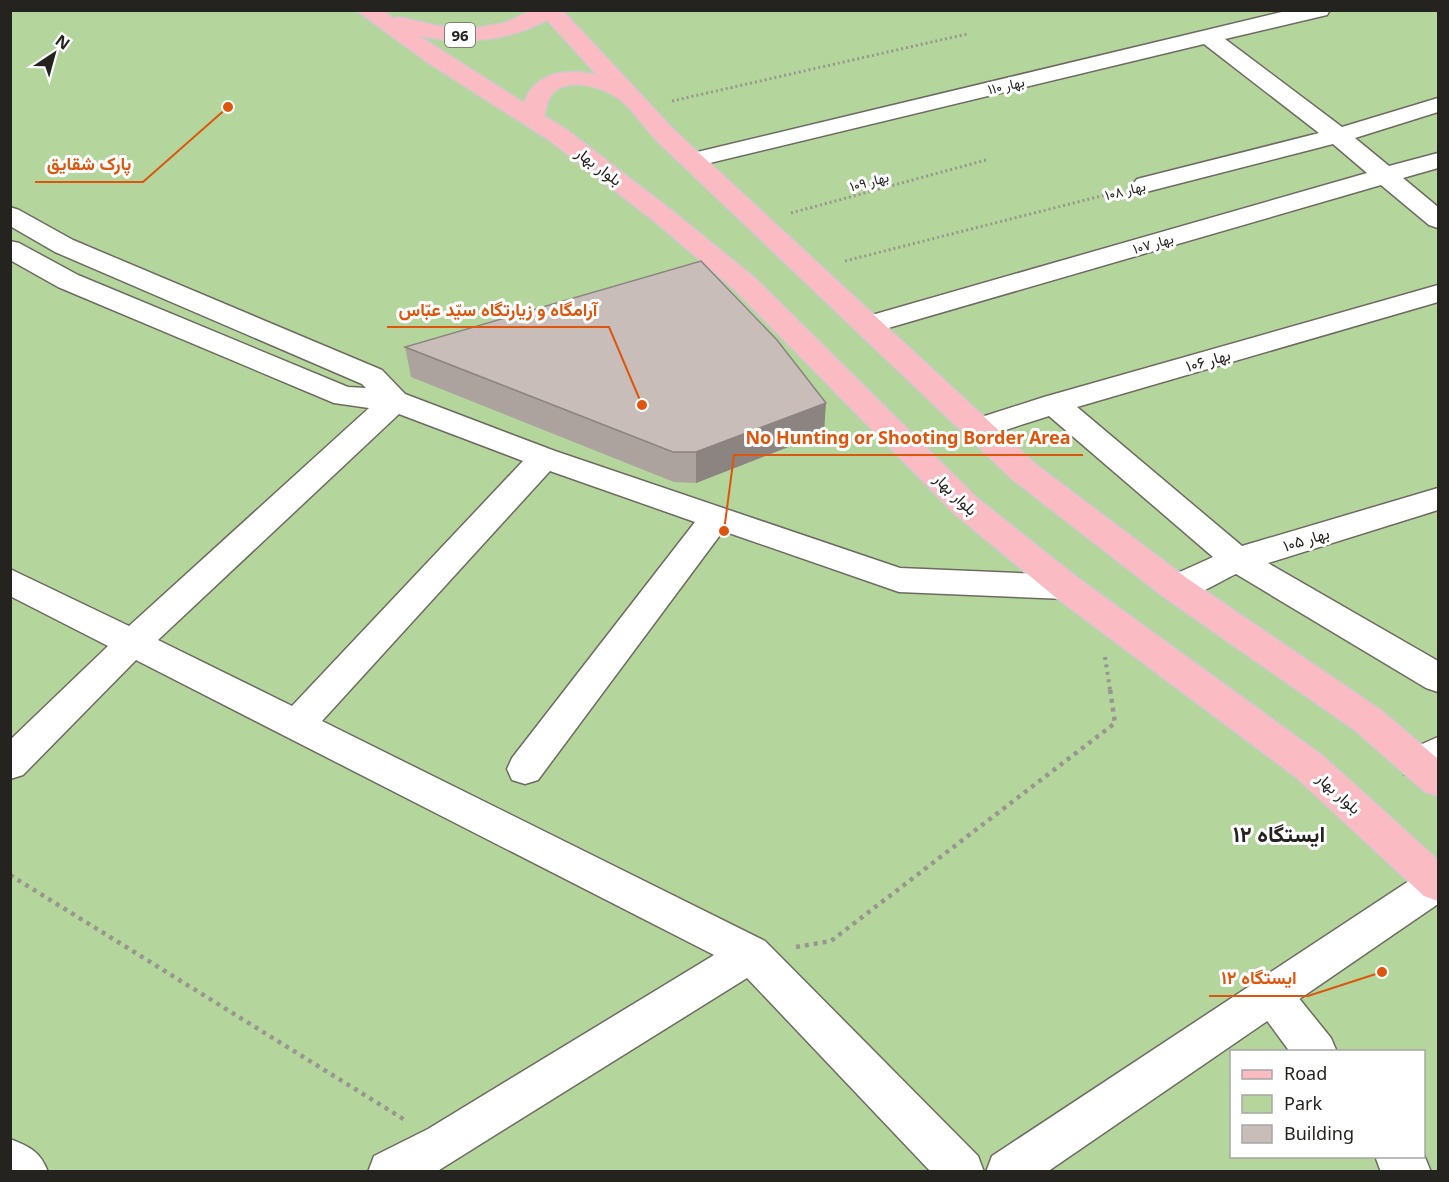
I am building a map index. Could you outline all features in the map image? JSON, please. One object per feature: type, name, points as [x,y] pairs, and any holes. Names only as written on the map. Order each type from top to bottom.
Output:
[{"type":"main road","name":"96","points":[[369,10],[396,23],[417,29],[444,34],[474,35],[504,31],[530,23],[549,10]]},
{"type":"main road","name":"بلوار بهار","points":[[369,10],[438,59],[532,117],[654,208],[745,284],[966,506],[1066,587],[1310,767],[1438,883]]},
{"type":"main road","points":[[549,10],[632,100],[693,160],[1023,471],[1176,588],[1431,765]]},
{"type":"main road","points":[[532,117],[536,98],[542,89],[558,80],[588,78],[632,100]]},
{"type":"street","name":"بهار ۱۱۰","points":[[693,160],[1320,10]]},
{"type":"street","points":[[1208,37],[1338,136],[1438,220]]},
{"type":"street","name":"بهار ۱۰۸","points":[[1146,184],[1338,136],[1438,105]]},
{"type":"street","name":"بهار ۱۰۷","points":[[868,325],[1438,160]]},
{"type":"street","points":[[10,215],[64,246],[372,377],[395,401]]},
{"type":"street","points":[[10,249],[68,280],[344,396],[395,401],[544,458],[899,580],[1066,587]]},
{"type":"street","name":"بهار ۱۰۶","points":[[977,429],[1054,404],[1438,293]]},
{"type":"street","points":[[10,764],[132,643],[395,401]]},
{"type":"street","points":[[1054,404],[1237,560],[1438,678]]},
{"type":"street","points":[[296,725],[544,458]]},
{"type":"street","name":"بهار ۱۰۵","points":[[1176,588],[1237,560],[1438,499]]},
{"type":"street","points":[[525,769],[716,517]]},
{"type":"street","points":[[10,581],[751,954],[962,1172]]},
{"type":"street","points":[[1008,1172],[1438,883]]},
{"type":"street","points":[[390,1172],[443,1144],[751,954]]},
{"type":"street","points":[[1271,994],[1314,1050]]},
{"type":"street","points":[[1398,1158],[1409,1172]]},
{"type":"street","points":[[10,1161],[26,1172]]},
{"type":"path","points":[[632,100],[967,34]]},
{"type":"path","name":"بهار ۱۰۹","points":[[759,222],[986,160]]},
{"type":"path","name":"بهار ۱۰۸","points":[[810,270],[1146,184]]},
{"type":"path","points":[[751,954],[831,942],[1115,723],[1098,610]]},
{"type":"path","points":[[10,875],[443,1144]]},
{"type":"green space","points":[[10,11],[1438,11],[1438,1171],[11,1171]]},
{"type":"building","points":[[701,261],[777,340],[826,403],[696,452],[673,452],[405,347]]},
{"type":"place","name":"پارک شقایق","points":[[228,107]]},
{"type":"place","name":"آرامگاه و زیارتگاه سیّد عبّاس","points":[[642,405]]},
{"type":"place","name":"No Hunting or Shooting Border Area","points":[[724,531]]},
{"type":"place","name":"ایستگاه ۱۲","points":[[1382,972]]},
{"type":"district","name":"ایستگاه ۱۲","points":[[1279,833]]}]
